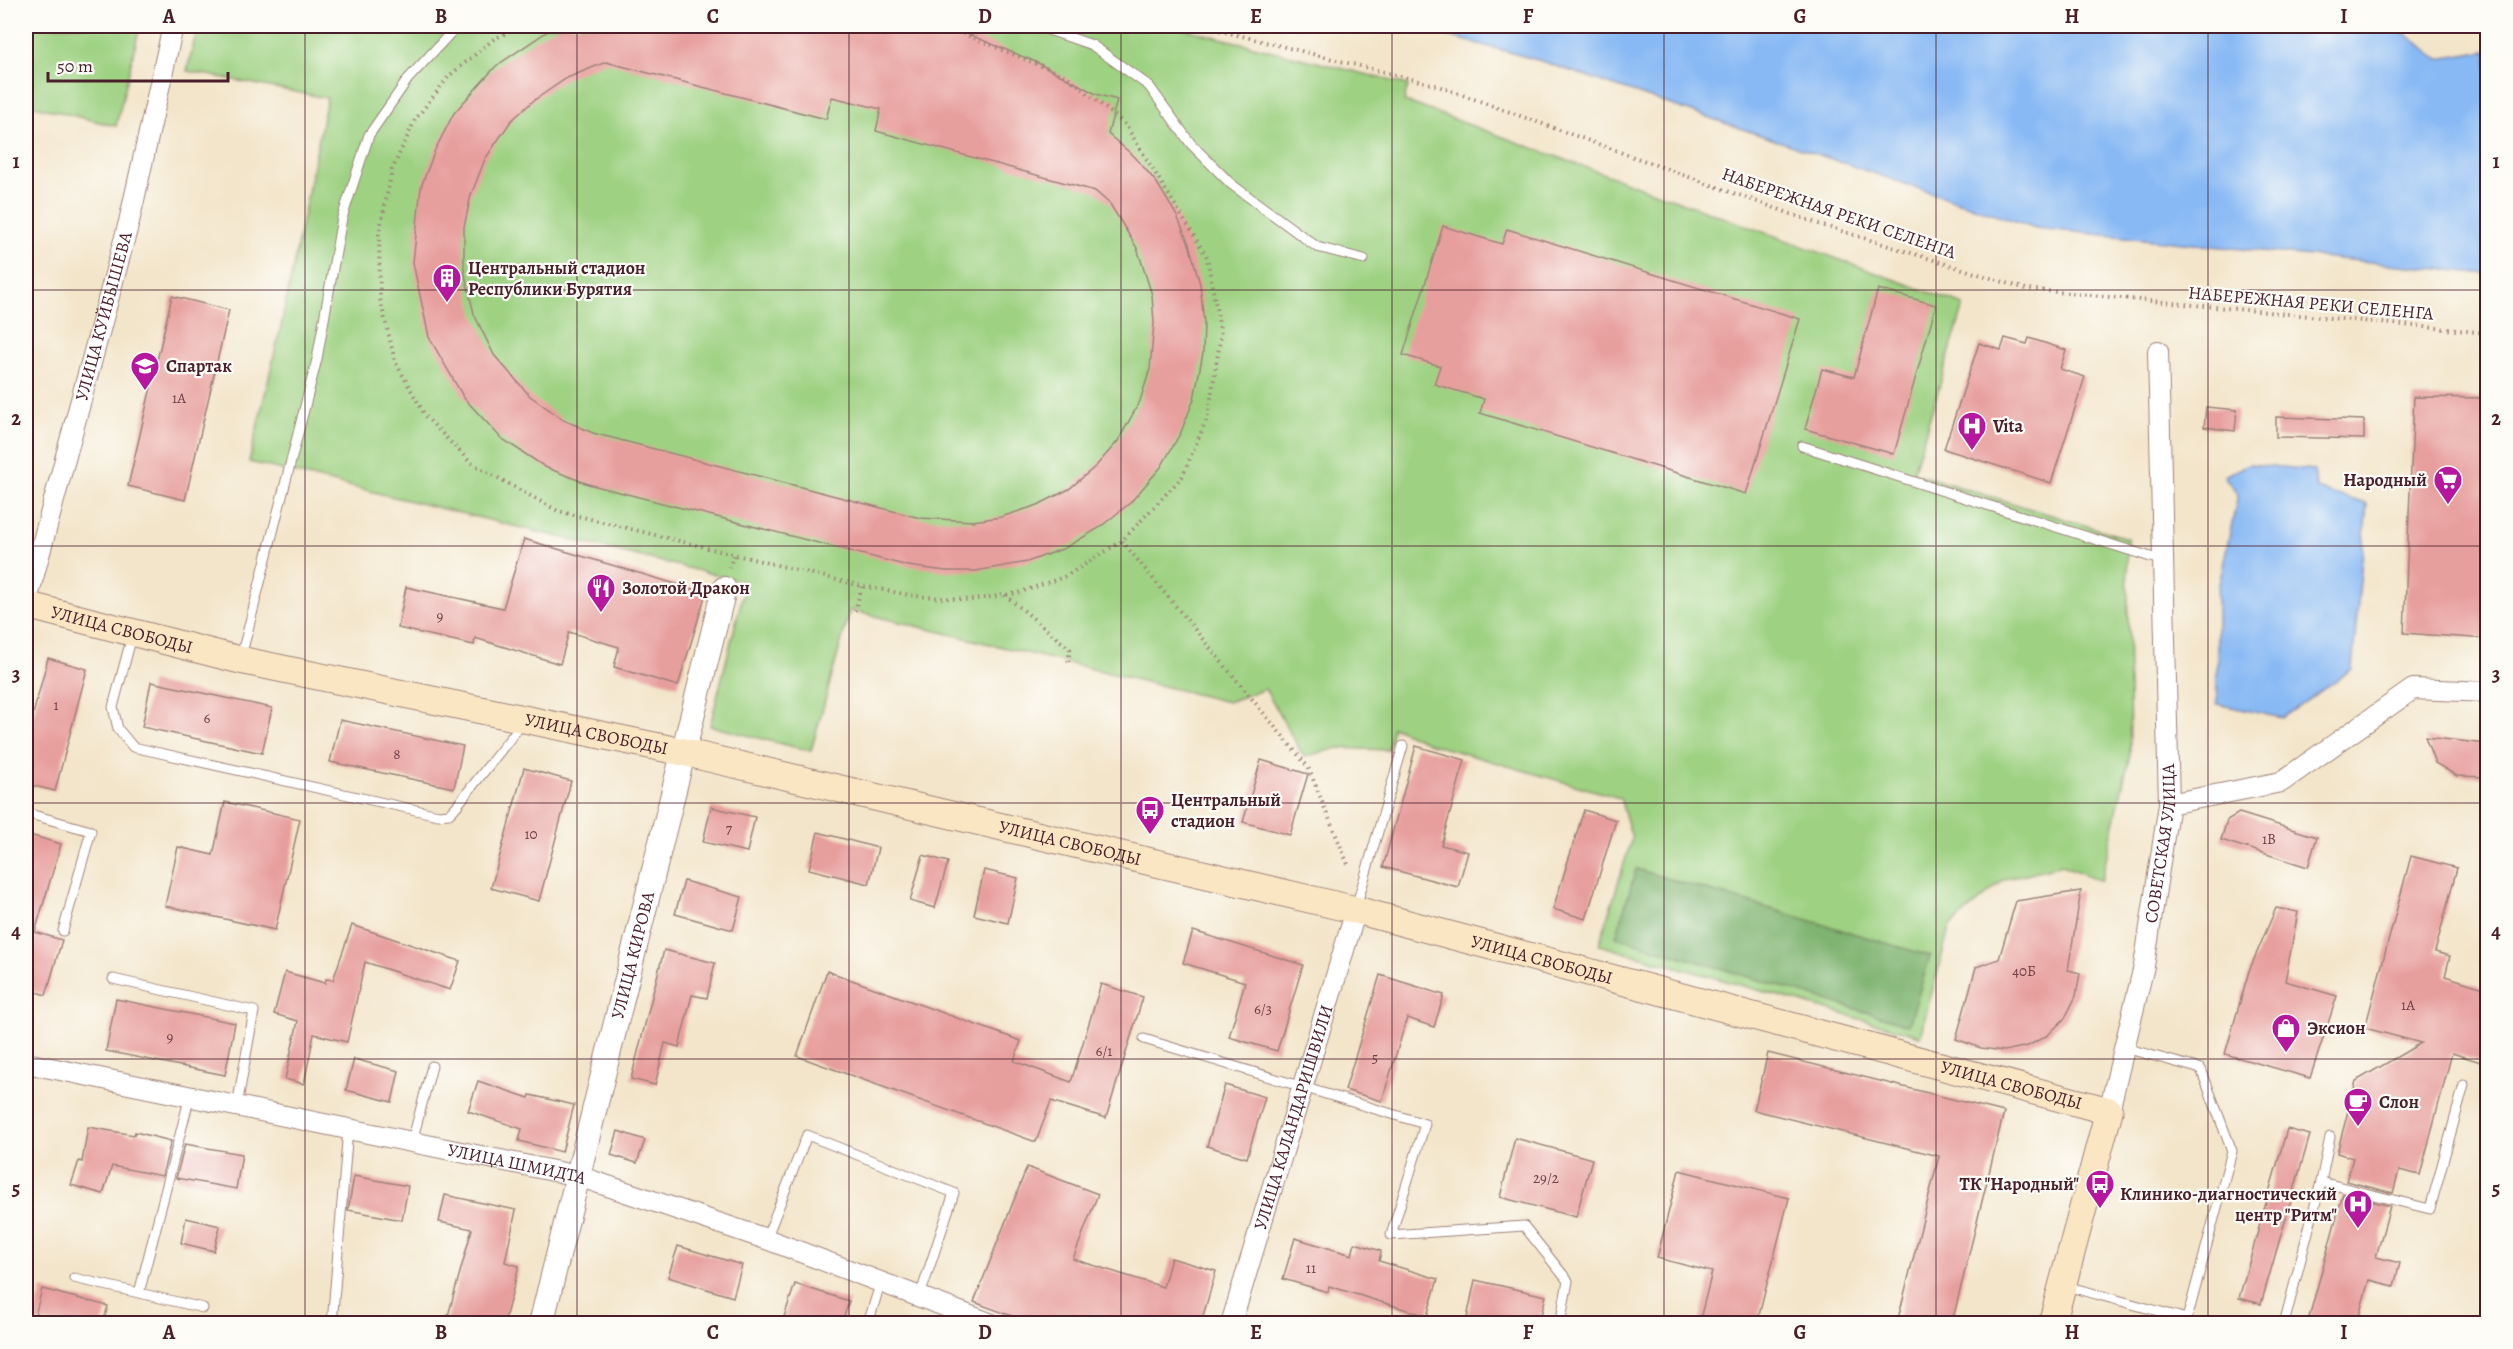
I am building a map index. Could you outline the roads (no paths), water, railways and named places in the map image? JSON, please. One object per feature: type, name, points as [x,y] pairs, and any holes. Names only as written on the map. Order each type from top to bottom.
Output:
[{"type":"main road","name":"УЛИЦА СВОБОДЫ","points":[[26,604],[240,660],[683,752],[1358,903],[2109,1111]]},
{"type":"main road","name":"СОВЕТСКАЯ УЛИЦА","points":[[2052,1323],[2109,1111]]},
{"type":"street","name":"УЛИЦА КУЙБЫШЕВА","points":[[26,604],[129,222],[173,26]]},
{"type":"street","name":"СОВЕТСКАЯ УЛИЦА","points":[[2109,1111],[2144,966],[2169,804],[2158,351]]},
{"type":"street","name":"УЛИЦА КИРОВА","points":[[540,1323],[724,588]]},
{"type":"street","points":[[2169,804],[2281,782],[2413,689],[2487,692]]},
{"type":"street","name":"УЛИЦА КАЛАНДАРИШВИЛИ","points":[[1231,1323],[1358,903]]},
{"type":"street","name":"УЛИЦА ШМИДТА","points":[[26,1063],[578,1176],[766,1239],[992,1323]]},
{"type":"lane","points":[[240,660],[317,359],[342,218],[369,135],[408,78],[457,26]]},
{"type":"lane","points":[[1037,26],[1092,45],[1149,86],[1191,144],[1231,184],[1317,247],[1364,259]]},
{"type":"lane","points":[[1802,446],[2163,561]]},
{"type":"lane","points":[[133,633],[114,706],[118,729],[133,747],[438,815],[448,814],[525,719]]},
{"type":"lane","points":[[1358,903],[1403,746]]},
{"type":"lane","points":[[26,813],[91,831],[63,931]]},
{"type":"lane","points":[[113,979],[254,1011],[237,1106]]},
{"type":"lane","points":[[1144,1039],[1425,1124],[1391,1235],[1524,1226],[1568,1281],[1560,1323]]},
{"type":"lane","points":[[2063,1285],[2187,1319],[2232,1151],[2201,1069],[2125,1048]]},
{"type":"lane","points":[[412,1142],[432,1066]]},
{"type":"lane","points":[[2321,1182],[2430,1209],[2464,1085]]},
{"type":"lane","points":[[139,1293],[190,1096]]},
{"type":"lane","points":[[332,1323],[348,1128]]},
{"type":"lane","points":[[766,1239],[807,1135],[954,1193],[920,1296]]},
{"type":"lane","points":[[2284,1323],[2321,1182],[2330,1137]]},
{"type":"lane","points":[[74,1278],[202,1308]]},
{"type":"lane","points":[[868,1323],[881,1281]]},
{"type":"water","points":[[1412,26],[2395,26],[2439,59],[2487,51],[2487,274],[2036,228],[1538,60]]},
{"type":"water","points":[[2249,464],[2314,470],[2317,489],[2367,504],[2352,669],[2282,718],[2217,704],[2217,594],[2238,495],[2224,476]]},
{"type":"place","name":"Центральный стадион Республики Бурятия","points":[[447,304]]},
{"type":"place","name":"Спартак","points":[[145,392]]},
{"type":"place","name":"Vita","points":[[1972,452]]},
{"type":"place","name":"Народный","points":[[2448,506]]},
{"type":"place","name":"Золотой Дракон","points":[[601,614]]},
{"type":"place","name":"Центральный стадион","points":[[1150,836]]},
{"type":"place","name":"Эксион","points":[[2286,1054]]},
{"type":"place","name":"Слон","points":[[2358,1128]]},
{"type":"place","name":"ТК \"Народный\"","points":[[2100,1210]]},
{"type":"place","name":"Клинико-диагностический центр \"Ритм\"","points":[[2358,1230]]}]
